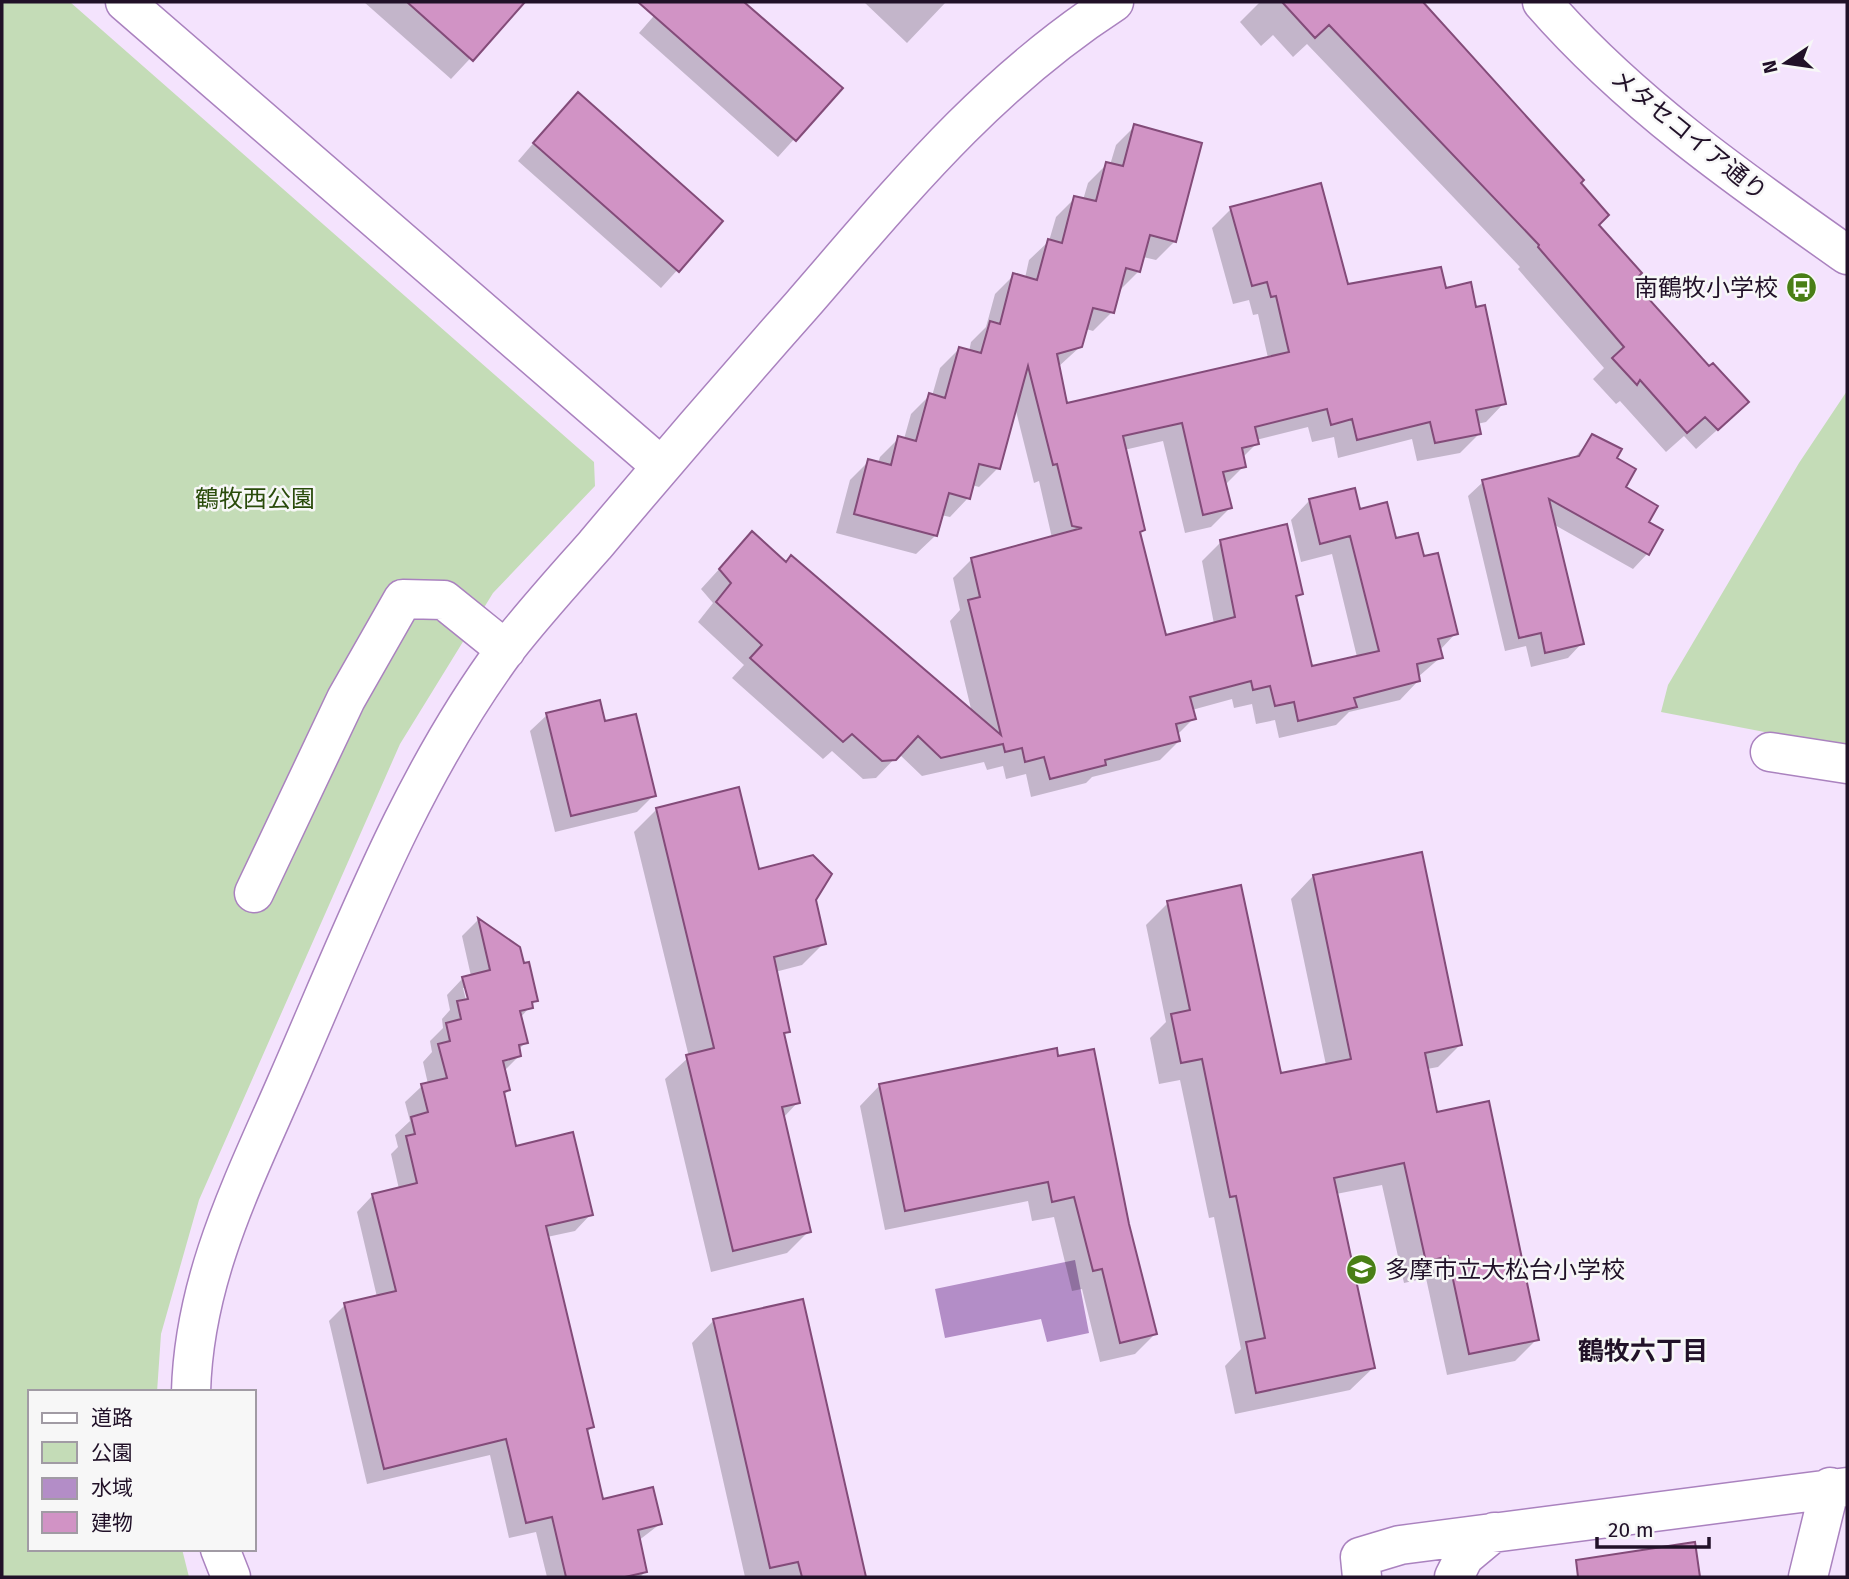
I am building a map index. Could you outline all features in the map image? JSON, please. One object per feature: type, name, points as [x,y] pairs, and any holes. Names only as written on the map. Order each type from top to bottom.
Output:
[{"type":"street","points":[[124,2],[661,466]]},
{"type":"street","points":[[191,1390],[192,1344],[207,1274],[233,1205],[399,826],[444,747],[506,650],[661,466],[932,155],[993,94],[1062,38],[1114,2]]},
{"type":"street","name":"メタセコイア通り","points":[[1542,2],[1636,96],[1742,181],[1847,256]]},
{"type":"street","points":[[254,892],[346,699],[403,599],[444,600],[506,650]]},
{"type":"street","points":[[1770,752],[1847,764]]},
{"type":"street","points":[[1362,1577],[1360,1557],[1400,1545],[1839,1487],[1808,1577]]},
{"type":"street","points":[[1454,1577],[1464,1557],[1494,1532]]},
{"type":"street","points":[[221,1551],[232,1577]]},
{"type":"green space","name":"鶴牧西公園","points":[[2,2],[70,2],[594,462],[595,486],[493,593],[400,744],[199,1200],[161,1334],[157,1390],[28,1390],[28,1551],[182,1551],[189,1577],[2,1577]]},
{"type":"green space","points":[[1847,391],[1847,748],[1661,712],[1668,685],[1799,463]]},
{"type":"water","points":[[1075,1260],[1089,1333],[1047,1342],[1041,1319],[945,1338],[935,1289]]},
{"type":"building","points":[[407,2],[525,2],[473,61]]},
{"type":"building","points":[[638,2],[744,2],[843,88],[796,141]]},
{"type":"building","points":[[1282,2],[1423,2],[1584,180],[1581,183],[1609,215],[1599,225],[1642,273],[1637,278],[1651,294],[1647,297],[1709,366],[1713,363],[1749,402],[1718,430],[1705,417],[1687,433],[1640,380],[1637,385],[1612,358],[1624,347],[1539,245],[1329,25],[1315,38]]},
{"type":"building","points":[[578,92],[723,221],[679,272],[533,143]]},
{"type":"building","points":[[1134,124],[1202,143],[1176,242],[1150,235],[1140,272],[1126,268],[1114,313],[1093,308],[1082,347],[1057,354],[1067,403],[1289,352],[1276,296],[1271,297],[1267,282],[1252,286],[1230,207],[1321,183],[1348,284],[1441,267],[1446,288],[1471,282],[1476,307],[1485,305],[1506,404],[1476,410],[1481,434],[1435,443],[1430,422],[1357,440],[1352,419],[1331,425],[1327,409],[1255,427],[1259,444],[1242,448],[1246,467],[1223,472],[1232,508],[1203,515],[1182,423],[1123,436],[1145,530],[1140,532],[1166,635],[1235,617],[1220,540],[1287,524],[1303,594],[1296,596],[1312,666],[1379,651],[1350,536],[1320,544],[1309,499],[1355,488],[1360,509],[1387,502],[1396,538],[1418,533],[1424,556],[1438,553],[1458,634],[1438,639],[1443,658],[1417,664],[1420,681],[1354,698],[1357,707],[1298,721],[1294,702],[1275,706],[1270,686],[1253,690],[1251,681],[1190,697],[1196,719],[1176,724],[1180,741],[1105,760],[1106,765],[1050,779],[1044,757],[1025,762],[1022,748],[1005,752],[1003,744],[941,758],[918,736],[896,760],[882,761],[852,734],[843,742],[750,658],[762,645],[716,602],[731,583],[719,569],[752,531],[786,562],[791,555],[1001,735],[968,600],[980,597],[971,558],[1082,528],[1072,526],[1057,464],[1053,465],[1028,366],[1000,469],[979,464],[970,499],[949,493],[937,536],[854,514],[868,459],[891,465],[898,436],[916,441],[929,393],[945,398],[959,347],[981,353],[990,321],[1000,324],[1013,273],[1037,280],[1048,239],[1062,243],[1074,196],[1096,201],[1106,162],[1123,166]]},
{"type":"building","points":[[1592,434],[1622,449],[1617,458],[1636,469],[1626,487],[1658,506],[1649,522],[1663,530],[1649,555],[1549,499],[1584,644],[1545,653],[1541,633],[1519,638],[1482,480],[1579,456]]},
{"type":"building","points":[[600,700],[605,721],[636,714],[656,796],[571,816],[546,713]]},
{"type":"building","points":[[739,787],[759,869],[813,855],[832,874],[816,900],[826,944],[774,957],[790,1032],[784,1033],[800,1103],[782,1107],[811,1232],[733,1251],[686,1055],[714,1048],[656,808]]},
{"type":"building","points":[[1422,852],[1462,1045],[1425,1053],[1437,1112],[1489,1101],[1539,1340],[1469,1354],[1448,1256],[1426,1262],[1404,1163],[1334,1178],[1375,1368],[1256,1393],[1246,1342],[1265,1338],[1236,1196],[1230,1197],[1202,1059],[1181,1063],[1171,1014],[1190,1010],[1167,901],[1241,885],[1281,1073],[1351,1059],[1313,875]]},
{"type":"building","points":[[478,918],[520,947],[524,963],[529,962],[538,1001],[532,1002],[533,1008],[520,1011],[528,1043],[519,1045],[521,1056],[503,1061],[510,1090],[504,1092],[516,1146],[573,1132],[593,1215],[546,1226],[594,1427],[587,1429],[603,1499],[653,1487],[662,1524],[638,1530],[647,1572],[625,1577],[566,1577],[552,1517],[526,1523],[506,1439],[384,1469],[344,1303],[396,1291],[372,1194],[417,1183],[406,1136],[415,1134],[411,1117],[428,1112],[421,1084],[447,1078],[438,1044],[450,1041],[446,1023],[461,1019],[457,1001],[468,999],[462,977],[490,970]]},
{"type":"building","points":[[1057,1048],[1058,1056],[1094,1049],[1129,1224],[1157,1334],[1120,1343],[1102,1269],[1093,1271],[1074,1197],[1052,1202],[1048,1182],[905,1211],[879,1084]]},
{"type":"building","points":[[803,1299],[866,1577],[802,1577],[798,1562],[770,1568],[713,1319]]},
{"type":"building","points":[[1695,1542],[1700,1577],[1578,1577],[1576,1560]]},
{"type":"place","name":"南鶴牧小学校","points":[[1801,288]]},
{"type":"place","name":"多摩市立大松台小学校","points":[[1362,1270]]},
{"type":"district","name":"鶴牧六丁目","points":[[1643,1351]]}]
